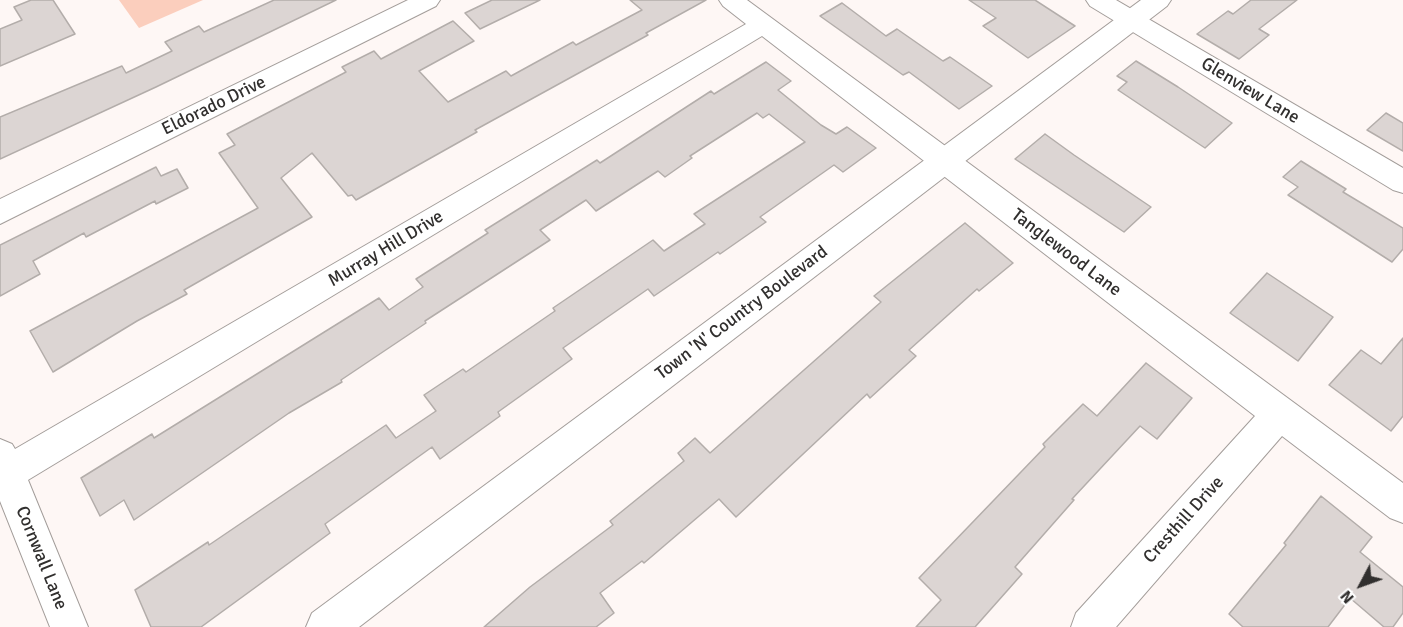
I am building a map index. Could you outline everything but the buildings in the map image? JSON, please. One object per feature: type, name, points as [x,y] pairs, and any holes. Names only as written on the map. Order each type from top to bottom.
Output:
[{"type":"street","name":"Eldorado Drive","points":[[0,212],[428,0]]},
{"type":"street","name":"Tanglewood Lane","points":[[731,0],[1403,505]]},
{"type":"street","name":"Glenview Lane","points":[[1098,0],[1403,182]]},
{"type":"street","name":"Town 'N' Country Boulevard","points":[[326,627],[1158,0]]},
{"type":"street","name":"Murray Hill Drive","points":[[3,464],[764,24]]},
{"type":"street","name":"Cresthill Drive","points":[[1090,627],[1279,414]]},
{"type":"street","name":"Cornwall Lane","points":[[3,464],[69,627]]},
{"type":"shaded area","points":[[119,0],[203,0],[139,28]]}]
